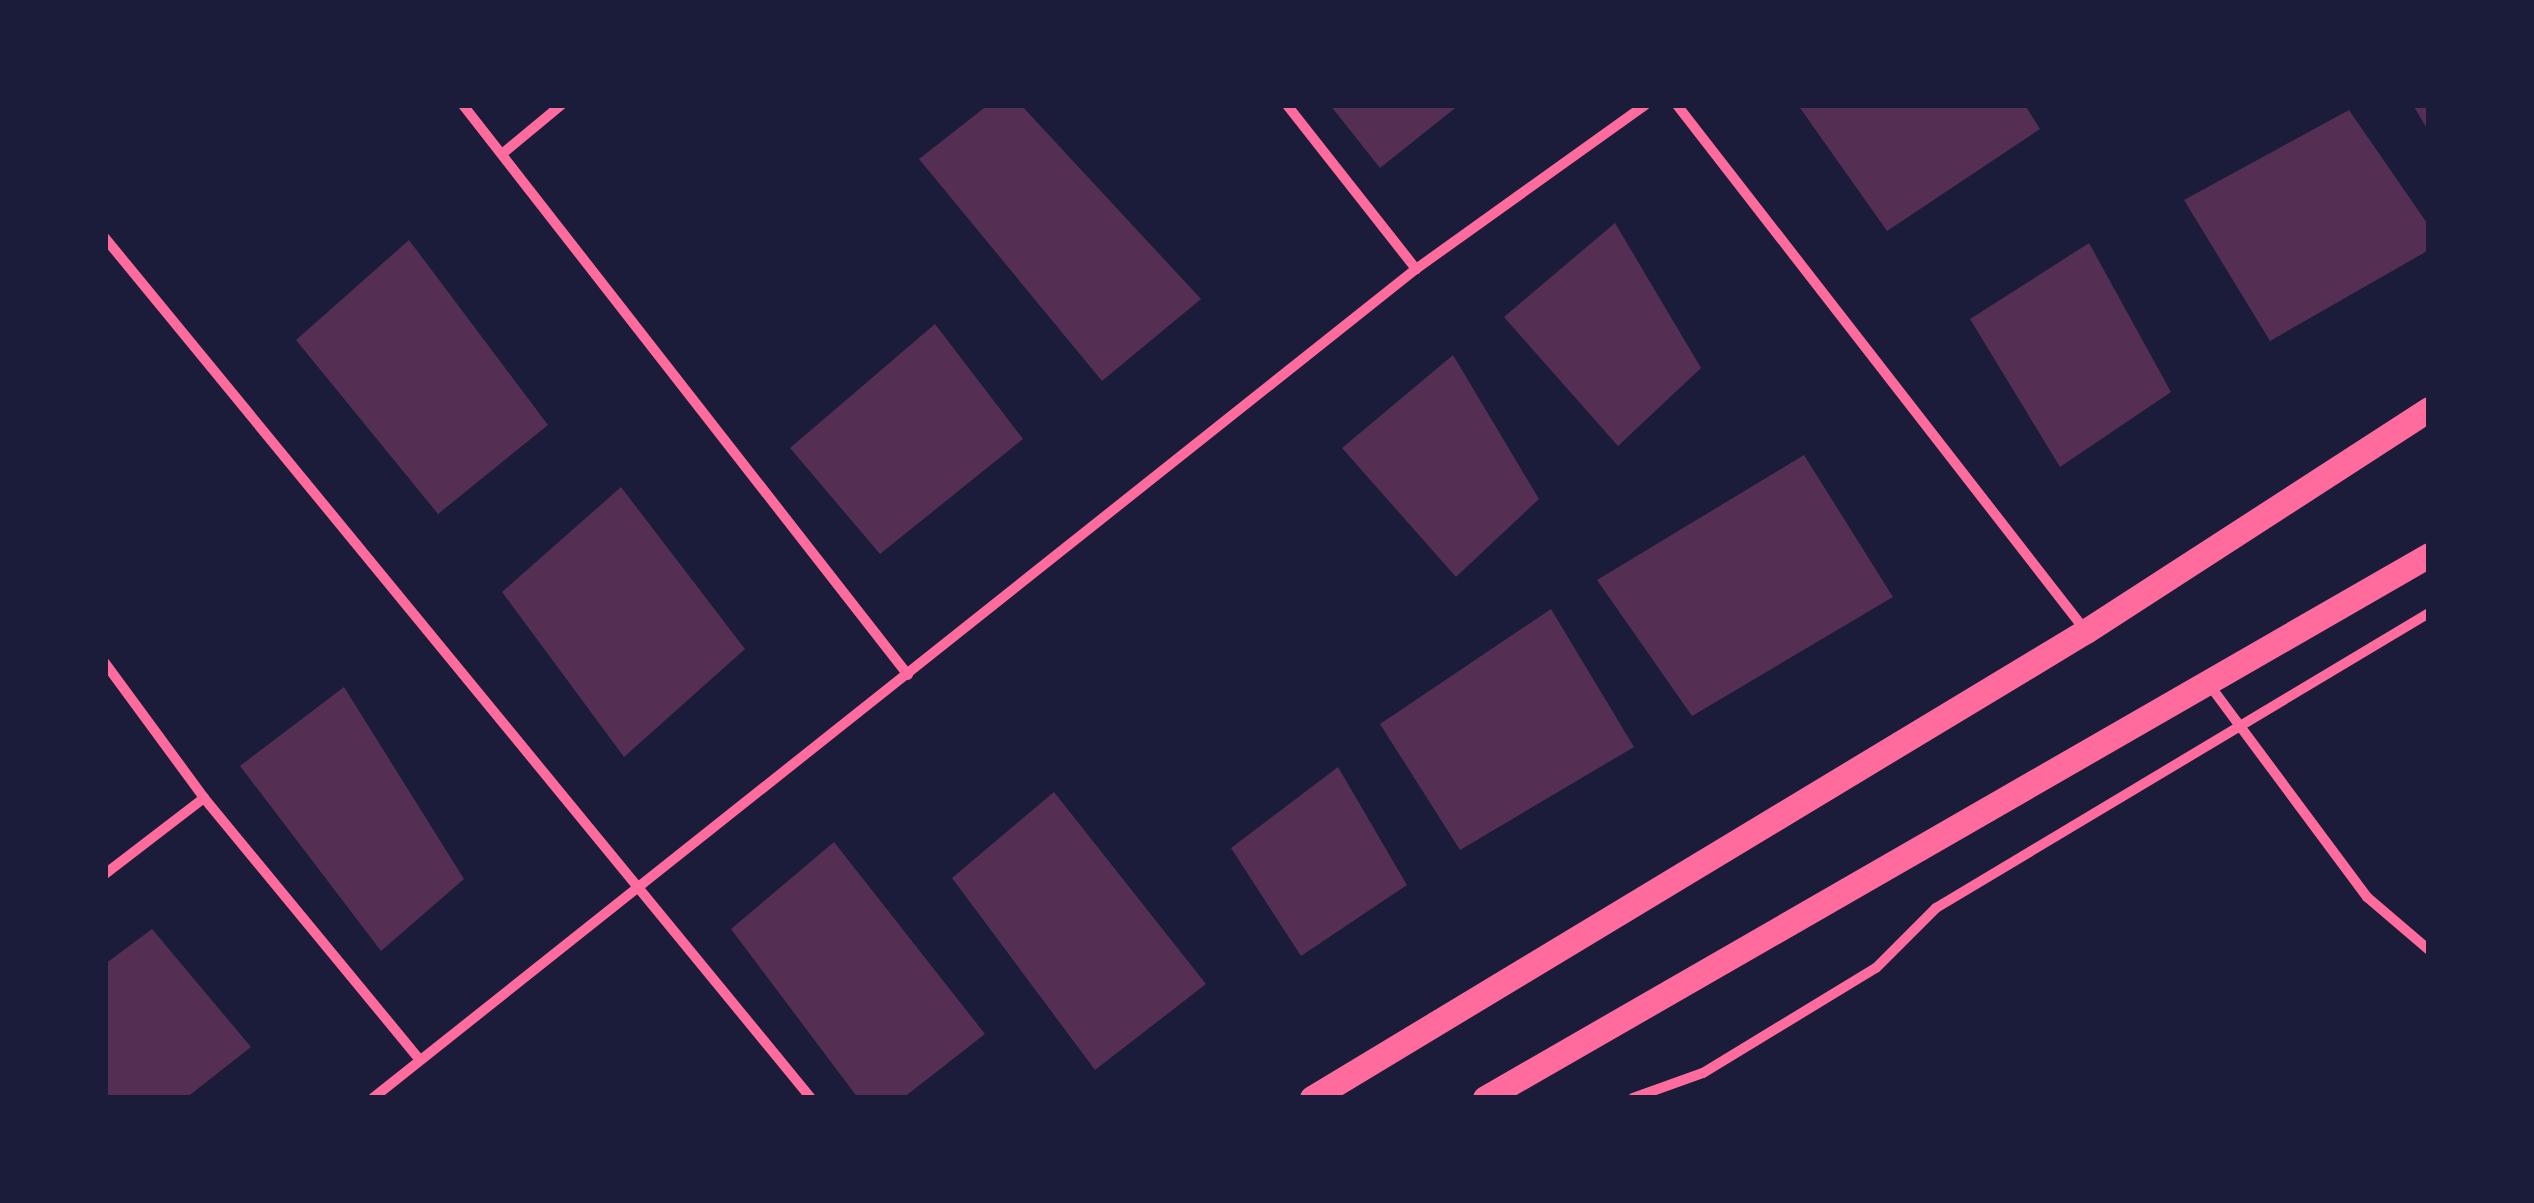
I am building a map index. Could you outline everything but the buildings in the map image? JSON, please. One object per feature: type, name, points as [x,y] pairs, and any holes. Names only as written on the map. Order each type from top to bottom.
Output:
[{"type":"main road","points":[[1312,1098],[2086,631],[2429,409]]},
{"type":"main road","points":[[1485,1098],[2429,555]]},
{"type":"street","points":[[463,105],[908,675]]},
{"type":"street","points":[[502,154],[561,105]]},
{"type":"street","points":[[1287,105],[1416,270]]},
{"type":"street","points":[[372,1098],[640,891],[1416,270],[1645,105]]},
{"type":"street","points":[[1677,105],[2086,631]]},
{"type":"street","points":[[105,238],[810,1098]]},
{"type":"street","points":[[1633,1098],[1703,1074],[1860,978],[1936,908],[2429,613]]},
{"type":"street","points":[[105,663],[204,798],[419,1059]]},
{"type":"street","points":[[2208,682],[2236,728],[2368,897],[2429,950]]},
{"type":"street","points":[[105,874],[204,798]]}]
